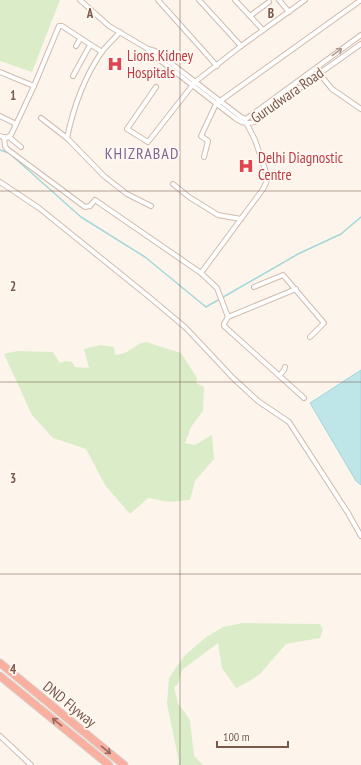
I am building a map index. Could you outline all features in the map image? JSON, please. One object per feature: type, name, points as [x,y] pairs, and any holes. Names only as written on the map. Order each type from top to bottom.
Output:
[{"type":"highway","name":"DND Flyway","points":[[0,664],[124,765]]},
{"type":"highway","name":"DND Flyway","points":[[0,676],[109,765]]},
{"type":"street","points":[[67,138],[74,110],[83,86],[102,52],[120,32],[101,20],[80,0]]},
{"type":"street","points":[[158,0],[216,66]]},
{"type":"street","points":[[199,0],[241,46]]},
{"type":"street","points":[[235,0],[263,30]]},
{"type":"street","points":[[279,0],[288,12]]},
{"type":"street","points":[[156,86],[127,129],[148,142],[194,83],[241,46],[305,0]]},
{"type":"street","points":[[204,157],[208,141],[201,136],[218,102],[361,0]]},
{"type":"street","points":[[250,16],[268,2]]},
{"type":"street","points":[[9,137],[34,86],[58,27],[62,26],[102,52]]},
{"type":"street","name":"Gurudwara Road","points":[[120,32],[148,49],[155,51],[218,102],[235,118],[246,121],[256,120],[361,44]]},
{"type":"street","points":[[201,273],[263,189],[267,178],[255,140],[246,121],[361,35]]},
{"type":"street","points":[[76,46],[80,39]]},
{"type":"street","points":[[73,76],[90,45]]},
{"type":"street","points":[[315,68],[332,89],[361,109]]},
{"type":"street","points":[[0,72],[34,86]]},
{"type":"street","points":[[0,116],[16,124]]},
{"type":"street","points":[[41,118],[67,138],[104,176],[127,194],[151,206]]},
{"type":"street","points":[[21,147],[9,137],[2,137],[7,148],[85,207],[90,206],[95,200],[201,273],[215,286],[228,317]]},
{"type":"street","points":[[0,182],[39,208],[148,296],[186,328],[233,378],[258,401],[289,422],[361,536]]},
{"type":"street","points":[[173,184],[189,197],[218,215],[241,219]]},
{"type":"street","points":[[254,287],[283,275],[296,288],[324,323],[310,337]]},
{"type":"street","points":[[296,288],[228,317],[224,326],[304,398]]},
{"type":"street","points":[[280,375],[285,367]]},
{"type":"street","points":[[0,736],[31,765]]},
{"type":"green space","points":[[0,0],[60,0],[32,72],[0,61]]},
{"type":"green space","points":[[146,342],[181,353],[197,378],[196,383],[204,387],[203,411],[191,427],[185,443],[195,445],[212,435],[214,459],[195,481],[190,500],[170,502],[148,498],[130,514],[105,485],[86,449],[53,438],[32,415],[4,354],[17,351],[53,352],[60,363],[65,361],[72,362],[75,367],[89,368],[84,349],[101,345],[114,347],[115,355],[125,353],[141,343]]},
{"type":"green space","points":[[243,623],[320,624],[323,629],[320,638],[286,644],[260,674],[236,688],[222,668],[218,643],[182,670],[178,684],[174,687],[178,703],[190,720],[194,756],[203,765],[177,765],[179,762],[167,704],[169,678],[184,656],[205,638],[223,627]]},
{"type":"water","points":[[361,370],[361,485],[356,481],[310,403]]},
{"type":"waterway","points":[[0,150],[9,153],[81,217],[145,257],[206,307],[298,254],[341,234],[361,217]]},
{"type":"place","name":"Lions Kidney Hospitals","points":[[115,64]]},
{"type":"place","name":"Delhi Diagnostic Centre","points":[[246,166]]},
{"type":"district","name":"KHIZRABAD","points":[[142,153]]}]
